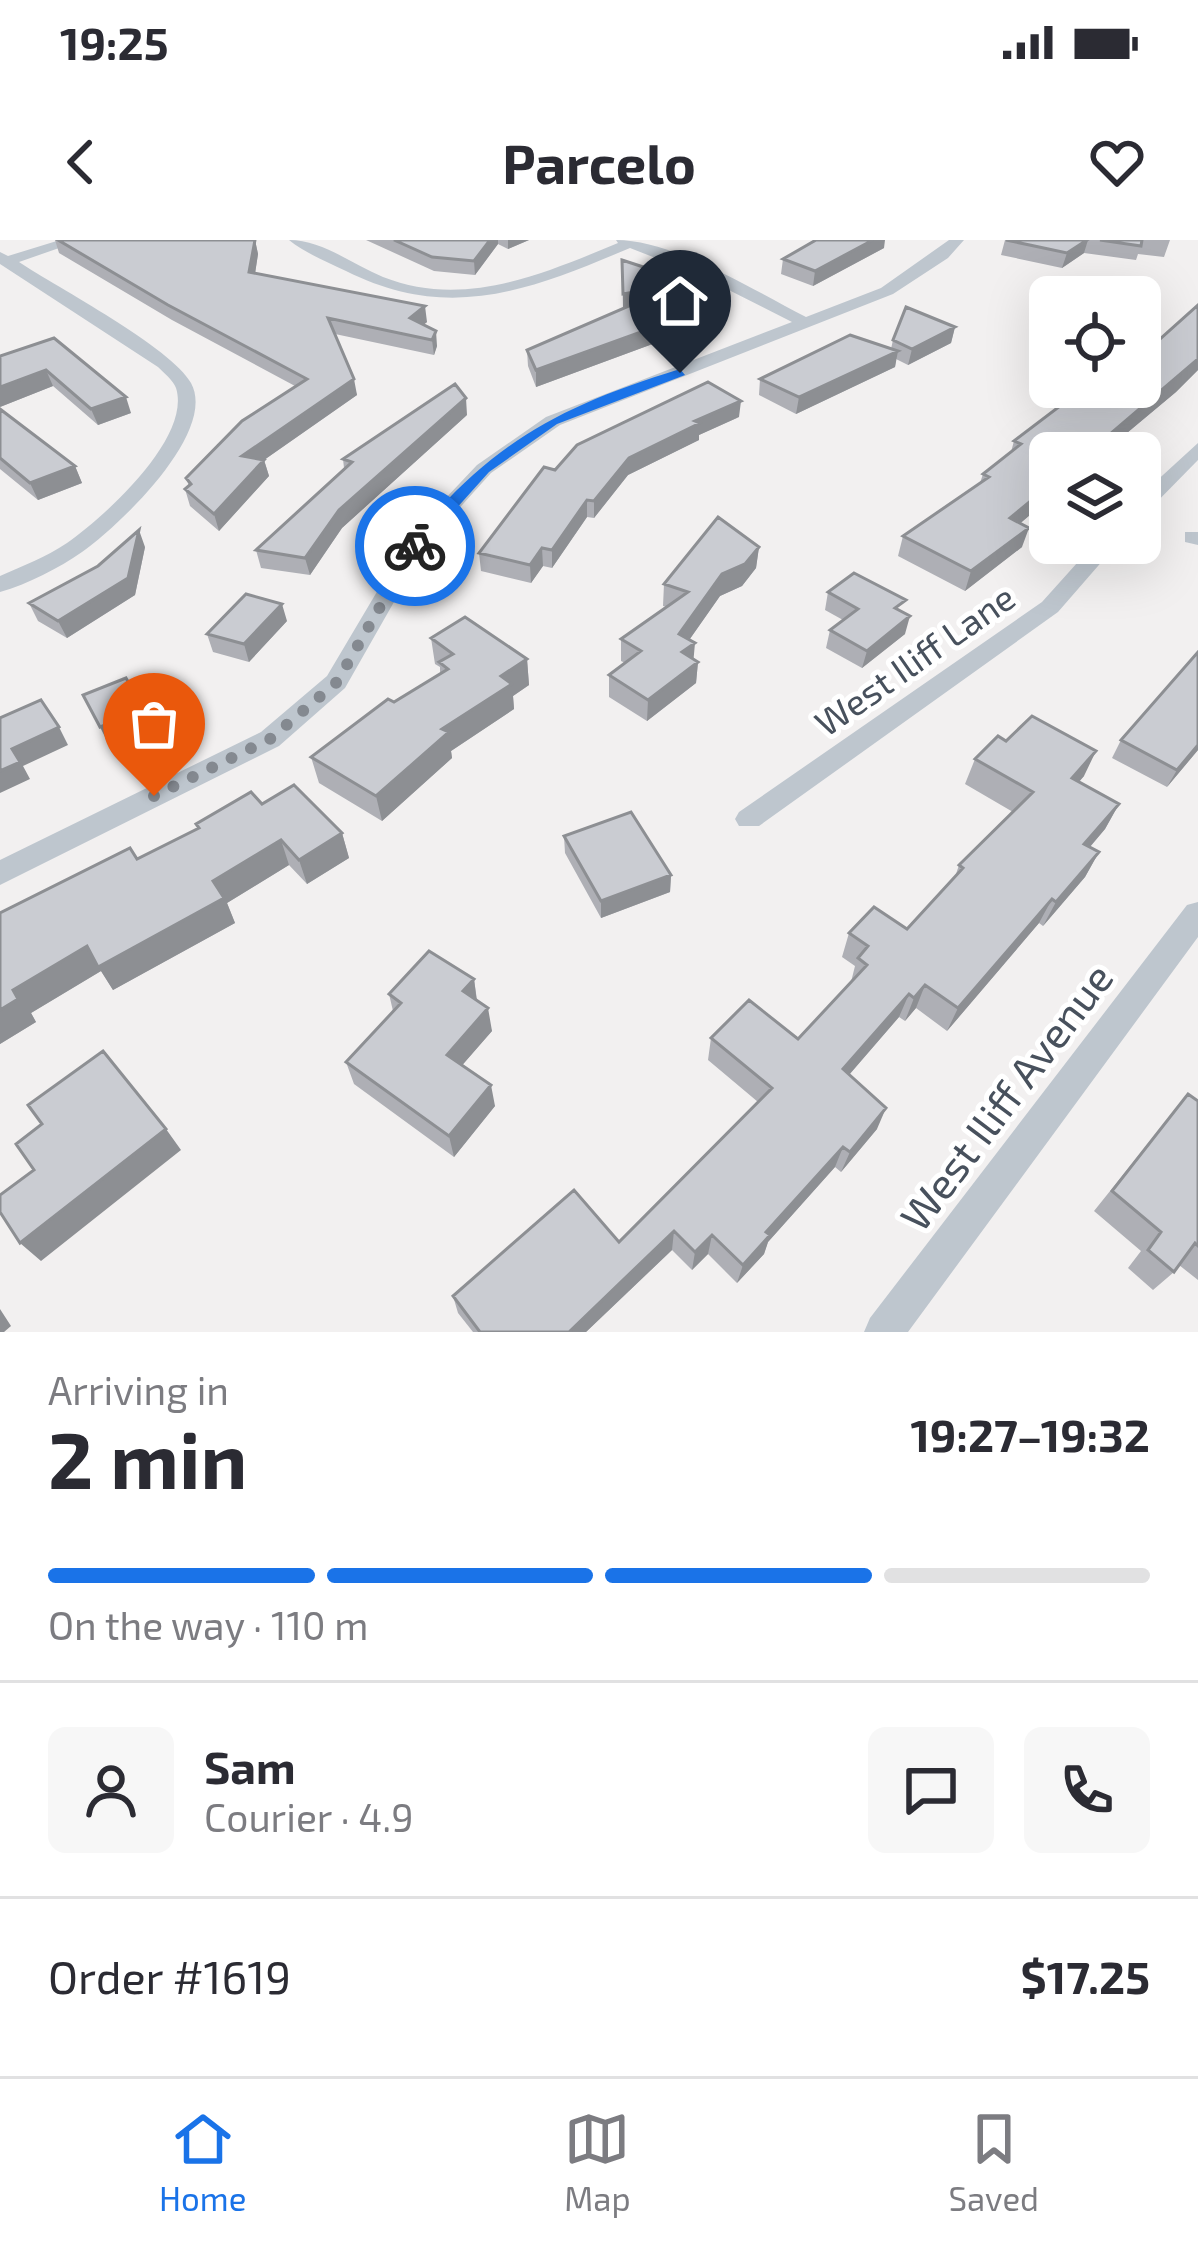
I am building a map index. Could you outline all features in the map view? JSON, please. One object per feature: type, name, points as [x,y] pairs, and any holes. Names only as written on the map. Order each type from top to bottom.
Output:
[{"type":"street","points":[[3,259],[75,240]]},
{"type":"street","points":[[296,240],[397,287],[457,295],[532,281],[627,242],[723,280],[808,324]]},
{"type":"street","points":[[0,873],[270,739],[337,682],[418,541],[484,469],[553,421],[887,291],[944,255],[957,240]]},
{"type":"street","points":[[0,585],[80,545],[118,509],[175,442],[183,426],[187,396],[183,383],[164,363],[3,259]]},
{"type":"street","points":[[1161,487],[1198,449]]},
{"type":"street","points":[[0,553],[23,574]]},
{"type":"street","name":"West Iliff Lane","points":[[749,819],[1051,607],[1089,564]]},
{"type":"street","name":"West Iliff Avenue","points":[[884,1332],[1198,914]]},
{"type":"building","points":[[58,240],[255,240],[249,272],[425,306],[410,318],[436,331],[432,340],[328,318],[354,379],[242,456],[264,460],[214,514],[185,489],[191,484],[186,478],[242,421],[307,379]]},
{"type":"building","points":[[394,240],[490,240],[474,261],[432,257]]},
{"type":"building","points":[[816,240],[873,240],[815,271],[783,259]]},
{"type":"building","points":[[1006,240],[1087,240],[1067,253]]},
{"type":"building","points":[[1100,240],[1142,240],[1141,246]]},
{"type":"building","points":[[622,260],[689,282],[684,283],[724,302],[536,370],[527,350],[643,300],[640,291],[623,294]]},
{"type":"building","points":[[1198,305],[1198,359],[1161,391],[1161,338]]},
{"type":"building","points":[[906,307],[955,327],[912,349],[893,340]]},
{"type":"building","points":[[850,335],[898,351],[799,397],[760,379]]},
{"type":"building","points":[[54,338],[126,397],[91,409],[46,370],[0,387],[0,356]]},
{"type":"building","points":[[708,382],[741,401],[629,458],[594,501],[587,500],[552,550],[542,548],[530,565],[479,553],[544,467],[555,470],[577,445]]},
{"type":"building","points":[[455,384],[466,398],[339,510],[305,558],[256,550],[352,462],[343,459]]},
{"type":"building","points":[[1057,408],[1141,408],[1113,432],[1029,432],[1029,502],[1010,518],[1029,528],[971,571],[903,536],[989,477],[983,474],[1021,444],[1014,441]]},
{"type":"building","points":[[0,409],[75,466],[30,483],[0,458]]},
{"type":"building","points":[[718,517],[759,547],[745,564],[722,574],[679,634],[695,643],[682,652],[698,662],[648,700],[609,675],[641,651],[621,639],[688,592],[664,584]]},
{"type":"building","points":[[139,530],[128,578],[58,621],[29,603],[98,566]]},
{"type":"building","points":[[854,573],[906,600],[895,608],[910,616],[867,651],[830,630],[858,609],[828,592]]},
{"type":"building","points":[[246,594],[282,604],[244,644],[207,634]]},
{"type":"building","points":[[465,617],[527,659],[501,676],[512,684],[442,729],[449,732],[376,796],[311,757],[388,699],[394,702],[448,669],[439,662],[453,654],[431,638]]},
{"type":"building","points":[[1198,652],[1198,745],[1177,770],[1121,740]]},
{"type":"building","points":[[126,678],[144,710],[100,727],[83,695]]},
{"type":"building","points":[[41,700],[59,727],[12,749],[20,762],[0,771],[0,718]]},
{"type":"building","points":[[1032,716],[1096,751],[1072,778],[1119,804],[1084,844],[1099,852],[958,1008],[925,985],[914,998],[909,994],[843,1069],[886,1108],[850,1152],[843,1147],[766,1232],[770,1235],[743,1265],[712,1235],[695,1252],[674,1231],[569,1332],[480,1332],[453,1296],[574,1190],[619,1242],[772,1088],[711,1038],[749,1000],[798,1039],[867,965],[858,958],[868,946],[849,933],[874,907],[907,929],[963,868],[959,865],[1033,792],[975,759],[998,736],[1006,741]]},
{"type":"building","points":[[294,785],[342,833],[299,860],[281,840],[213,881],[224,898],[98,967],[87,946],[13,990],[18,999],[0,1010],[0,913],[130,848],[137,859],[199,828],[196,824],[251,792],[262,804]]},
{"type":"building","points":[[631,812],[671,875],[601,901],[564,836]]},
{"type":"building","points":[[429,951],[474,979],[463,991],[488,1008],[447,1055],[491,1085],[449,1136],[346,1062],[401,1003],[389,994]]},
{"type":"building","points":[[103,1051],[166,1129],[20,1243],[0,1212],[0,1195],[34,1170],[16,1144],[42,1124],[28,1105]]},
{"type":"building","points":[[1188,1094],[1198,1101],[1198,1246],[1195,1243],[1174,1272],[1148,1250],[1161,1232],[1112,1191]]},
{"type":"way so far","points":[[154,796],[270,739],[337,682],[415,546]]},
{"type":"route","points":[[415,546],[484,469],[553,421],[680,373]]}]
